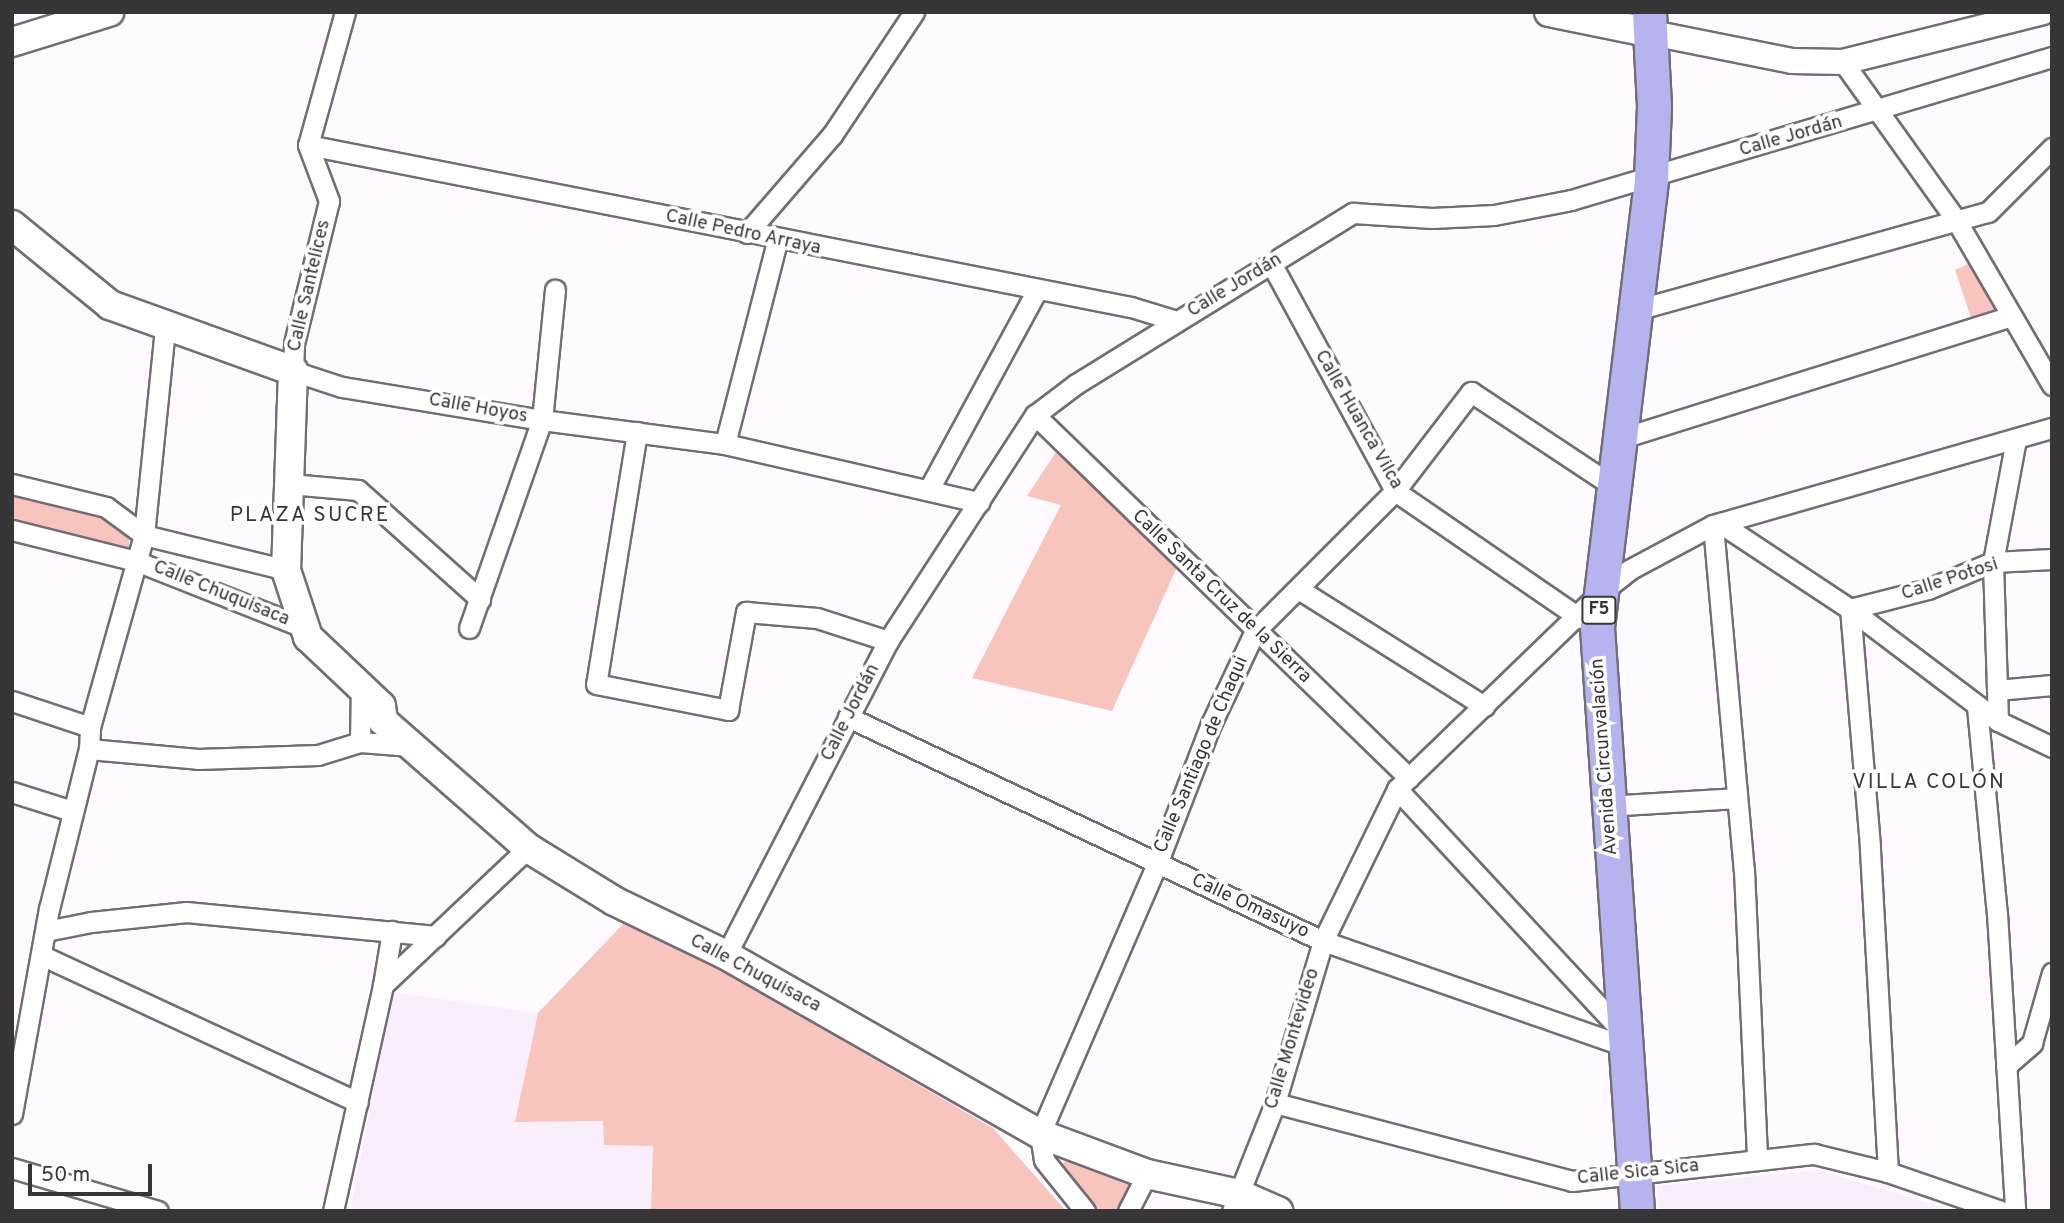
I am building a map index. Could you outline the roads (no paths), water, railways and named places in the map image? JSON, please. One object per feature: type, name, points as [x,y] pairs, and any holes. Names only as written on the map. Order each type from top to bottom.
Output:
[{"type":"highway","name":"Avenida Circunvalación","points":[[1637,1211],[1607,806],[1597,627],[1590,605],[1613,486],[1651,178],[1651,23]]},
{"type":"main road","points":[[12,42],[109,12]]},
{"type":"main road","points":[[1549,12],[1651,23]]},
{"type":"main road","name":"Calle Hoyos","points":[[12,225],[110,305],[165,328],[293,371]]},
{"type":"main road","name":"Calle Santelices","points":[[286,570],[293,371]]},
{"type":"main road","name":"Calle Chuquisaca","points":[[286,570],[308,637],[381,706],[383,720],[528,848],[614,901],[726,955],[1040,1134],[1147,1174],[1236,1203],[1278,1211]]},
{"type":"street","points":[[308,145],[345,12]]},
{"type":"street","points":[[747,233],[831,135],[914,12]]},
{"type":"street","points":[[1651,23],[1792,61],[1843,62],[2043,12]]},
{"type":"street","name":"Calle Jordán","points":[[726,955],[888,641],[1035,415],[1177,321],[1353,213],[1432,218],[1494,215],[1651,178],[2052,57]]},
{"type":"street","points":[[1843,62],[1956,220],[2052,385]]},
{"type":"street","name":"Calle Pedro Arraya","points":[[308,145],[777,241],[1132,307],[1177,321]]},
{"type":"street","name":"Calle Santelices","points":[[293,371],[295,344],[329,201],[308,145]]},
{"type":"street","points":[[1636,310],[1988,212],[2052,148]]},
{"type":"street","points":[[725,444],[777,241]]},
{"type":"street","name":"Calle Huanca Vilca","points":[[1272,265],[1395,491],[1590,605]]},
{"type":"street","points":[[469,628],[542,420],[555,290]]},
{"type":"street","points":[[929,489],[1037,290]]},
{"type":"street","points":[[1619,439],[2011,316]]},
{"type":"street","points":[[12,1114],[46,931],[72,811],[89,749],[90,727],[144,535],[165,328]]},
{"type":"street","points":[[2038,363],[2052,347]]},
{"type":"street","name":"Calle Hoyos","points":[[293,371],[342,387],[542,420],[725,444],[978,502]]},
{"type":"street","name":"Calle Santiago de Chaqui","points":[[1040,1134],[1157,864],[1211,724],[1255,631],[1300,590],[1395,491],[1471,392],[1613,486]]},
{"type":"street","name":"Calle Santa Cruz de la Sierra","points":[[1035,415],[1255,631],[1403,784],[1626,1041]]},
{"type":"street","name":"Calle Montevideo","points":[[1236,1203],[1275,1103],[1323,941],[1403,784],[1590,605],[1629,570],[1717,524],[2052,428]]},
{"type":"street","points":[[637,432],[596,684],[729,710],[746,612],[817,618],[888,641]]},
{"type":"street","points":[[1998,721],[1993,562],[2016,439]]},
{"type":"street","name":"Calle Chuquisaca","points":[[12,484],[106,507],[144,535],[286,570]]},
{"type":"street","points":[[290,484],[359,491],[480,599]]},
{"type":"street","points":[[1717,524],[1850,609],[1998,721],[2052,747]]},
{"type":"street","points":[[1717,524],[1737,798],[1758,1158]]},
{"type":"street","name":"Calle Chuquisaca","points":[[12,530],[136,561],[305,628]]},
{"type":"street","name":"Calle Potosi","points":[[1850,609],[1928,589],[1993,562],[2052,559]]},
{"type":"street","points":[[1300,590],[1484,706]]},
{"type":"street","points":[[1850,609],[1870,846],[1888,1172]]},
{"type":"street","points":[[1997,690],[2052,685]]},
{"type":"street","points":[[360,687],[360,742]]},
{"type":"street","points":[[12,701],[90,727]]},
{"type":"street","points":[[1977,707],[2015,1211]]},
{"type":"street","name":"Calle Omasuyo","points":[[848,717],[1323,941],[1626,1041]]},
{"type":"street","points":[[89,749],[198,759],[318,755],[360,742],[411,746]]},
{"type":"street","points":[[12,792],[72,811]]},
{"type":"street","points":[[1607,806],[1737,798]]},
{"type":"street","points":[[383,985],[528,848]]},
{"type":"street","points":[[46,931],[186,912],[436,936]]},
{"type":"street","points":[[333,1211],[383,985],[392,931]]},
{"type":"street","points":[[43,956],[358,1102]]},
{"type":"street","points":[[2006,1066],[2032,1043],[2052,973]]},
{"type":"street","name":"Calle Sica Sica","points":[[1275,1103],[1572,1181],[1758,1158],[1814,1154],[1888,1172],[2001,1211]]},
{"type":"street","points":[[1040,1134],[1044,1160],[1084,1211]]},
{"type":"street","points":[[12,1168],[158,1211]]},
{"type":"street","points":[[1128,1211],[1147,1174]]},
{"type":"district","name":"PLAZA SUCRE","points":[[310,516]]},
{"type":"district","name":"VILLA COLÓN","points":[[1929,783]]}]
